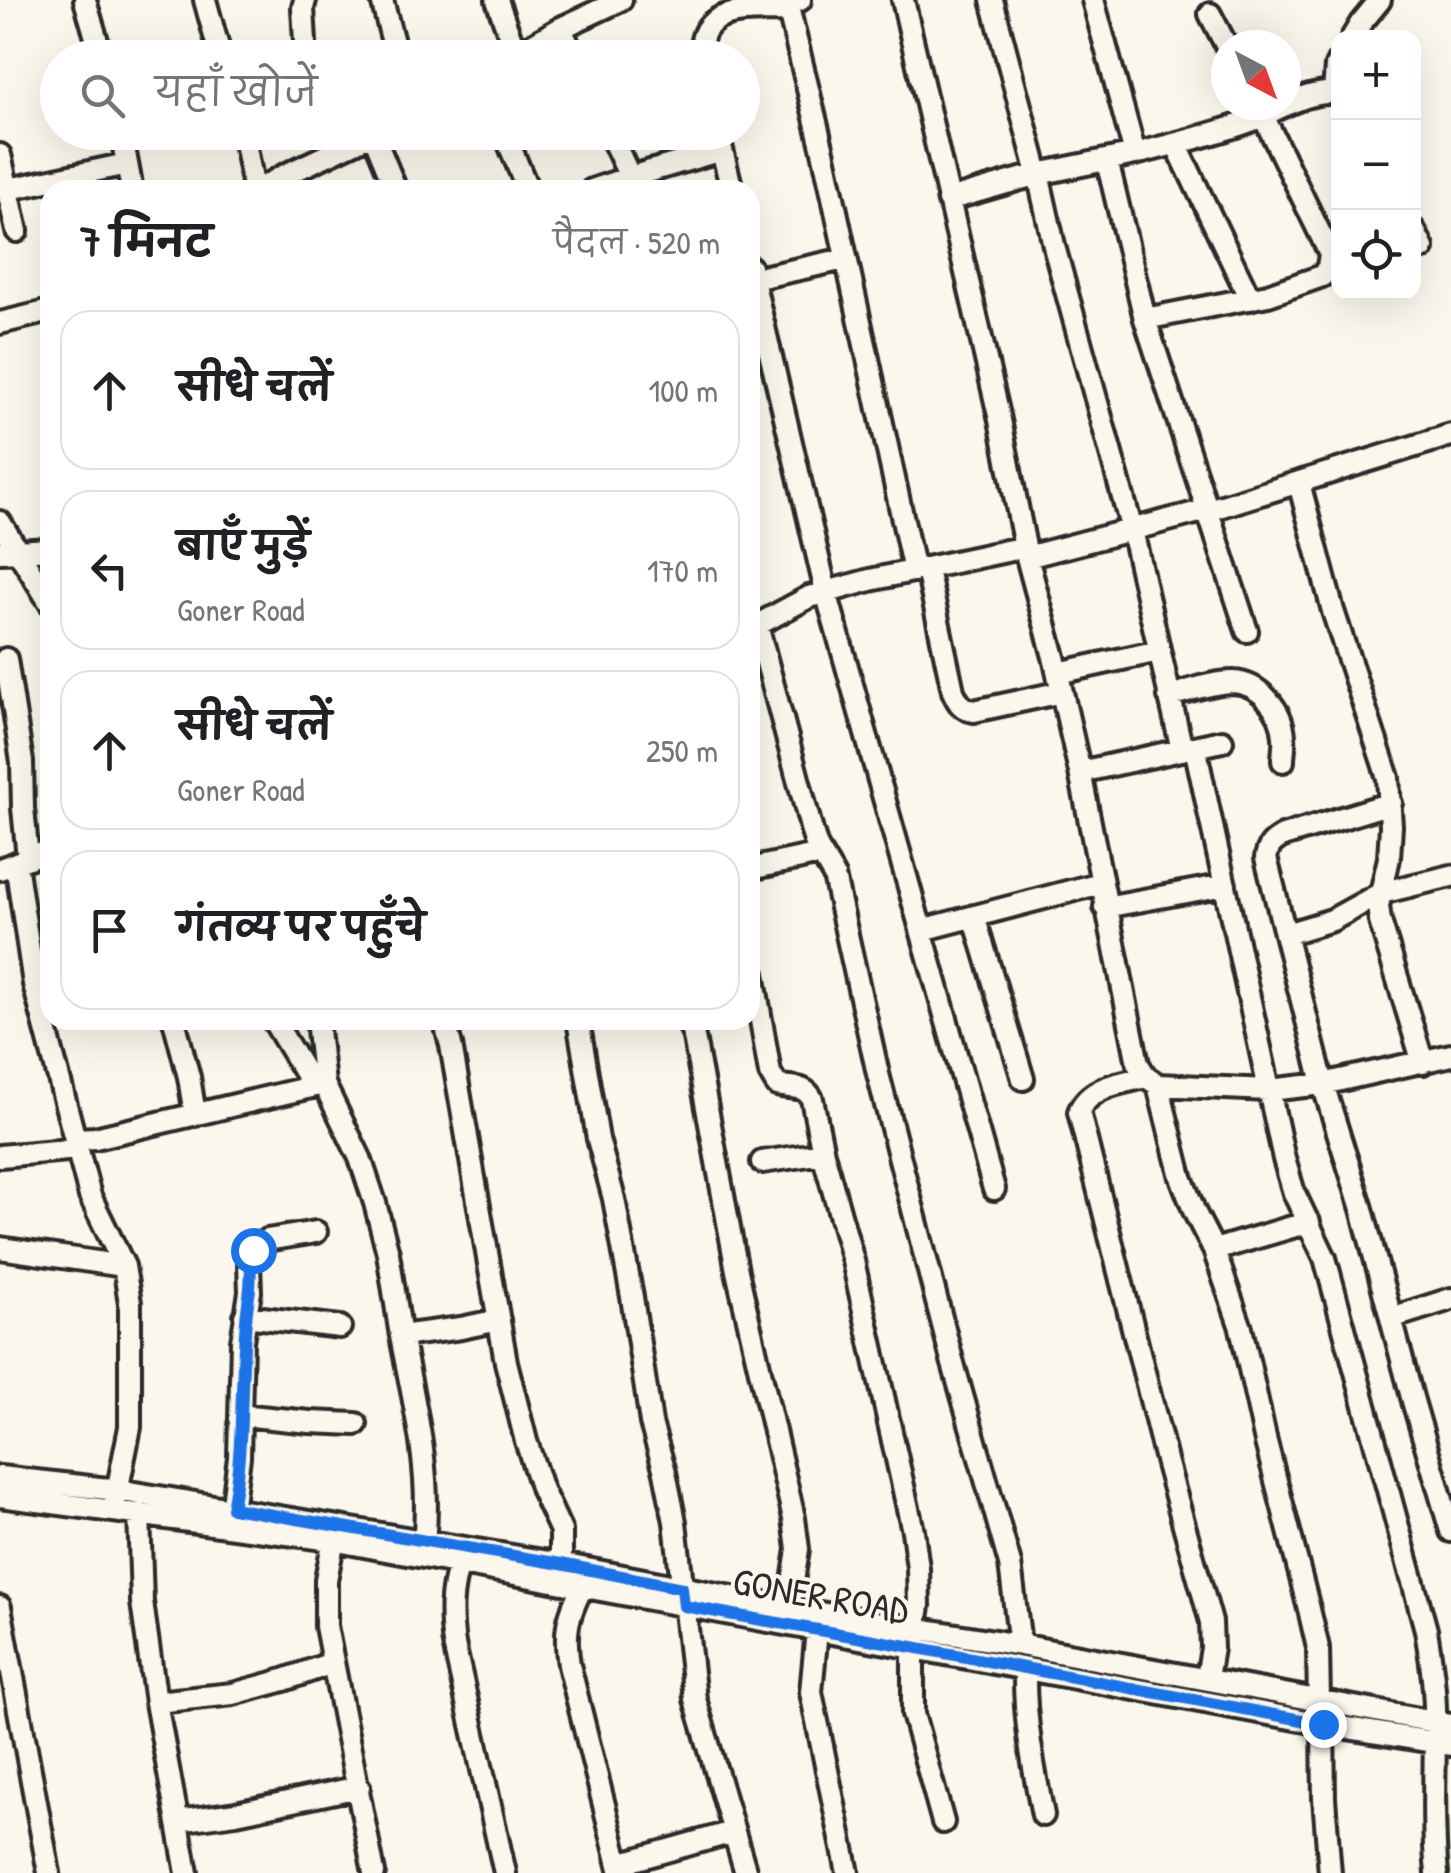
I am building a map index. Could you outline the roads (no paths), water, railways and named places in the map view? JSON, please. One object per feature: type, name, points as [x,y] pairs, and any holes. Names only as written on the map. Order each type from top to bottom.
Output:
[{"type":"street","points":[[85,0],[97,40]]},
{"type":"street","points":[[205,0],[216,40]]},
{"type":"street","points":[[304,0],[305,40]]},
{"type":"street","points":[[382,0],[392,40]]},
{"type":"street","points":[[497,0],[508,40]]},
{"type":"street","points":[[903,0],[1000,420],[1026,552],[1080,772],[1138,1064],[1152,1081],[1181,1177],[1214,1250],[1241,1328],[1310,1609],[1318,1648],[1330,1873]]},
{"type":"street","points":[[992,0],[1132,530],[1169,696],[1188,749],[1225,885],[1284,1159],[1294,1193],[1326,1258],[1426,1630],[1443,1733],[1443,1850],[1437,1873]]},
{"type":"street","points":[[1093,0],[1135,154]]},
{"type":"street","points":[[1357,30],[1380,0]]},
{"type":"street","points":[[540,40],[614,1]]},
{"type":"street","points":[[701,40],[710,22],[729,14],[791,3],[845,259],[920,570],[958,703],[974,712],[1159,651]]},
{"type":"street","points":[[1210,14],[1218,30]]},
{"type":"street","points":[[561,28],[566,40]]},
{"type":"street","points":[[1301,98],[1331,93]]},
{"type":"street","points":[[948,200],[1038,174],[1176,144],[1236,120]]},
{"type":"street","points":[[1145,319],[1250,299],[1322,276],[1328,268],[1330,254],[1266,120]]},
{"type":"street","points":[[1176,144],[1250,299]]},
{"type":"street","points":[[124,150],[130,180]]},
{"type":"street","points":[[246,150],[254,180]]},
{"type":"street","points":[[276,180],[338,150]]},
{"type":"street","points":[[381,150],[392,180]]},
{"type":"street","points":[[511,150],[524,180]]},
{"type":"street","points":[[617,150],[630,177]]},
{"type":"street","points":[[622,180],[699,150]]},
{"type":"street","points":[[722,150],[730,180]]},
{"type":"street","points":[[0,156],[18,232]]},
{"type":"street","points":[[1107,160],[1145,319],[1248,631]]},
{"type":"street","points":[[54,180],[127,164]]},
{"type":"street","points":[[9,190],[40,183]]},
{"type":"street","points":[[760,272],[845,259]]},
{"type":"street","points":[[760,307],[826,592],[994,1189]]},
{"type":"street","points":[[0,323],[40,314]]},
{"type":"street","points":[[760,624],[826,592],[1132,530],[1299,483],[1451,434]]},
{"type":"street","points":[[1299,483],[1333,611],[1388,778],[1388,858],[1378,906],[1423,1063]]},
{"type":"street","points":[[0,522],[9,551],[40,590]]},
{"type":"street","points":[[9,551],[40,549]]},
{"type":"street","points":[[760,648],[813,835],[834,876],[878,1074],[1010,1564],[1020,1645]]},
{"type":"street","points":[[6,660],[22,762],[23,808],[15,863],[40,1006]]},
{"type":"street","points":[[1169,696],[1228,682],[1257,690],[1274,706],[1283,726],[1283,761]]},
{"type":"street","points":[[1080,772],[1222,741]]},
{"type":"street","points":[[1391,802],[1282,836],[1272,842],[1266,858],[1323,1084],[1362,1209],[1451,1531]]},
{"type":"street","points":[[15,863],[40,854]]},
{"type":"street","points":[[760,867],[820,854]]},
{"type":"street","points":[[1286,934],[1332,920],[1381,893],[1451,876]]},
{"type":"street","points":[[922,930],[1101,882]]},
{"type":"street","points":[[1105,907],[1225,885]]},
{"type":"street","points":[[974,916],[1023,1079]]},
{"type":"street","points":[[760,1014],[770,1073],[777,1086],[809,1092],[852,1261],[913,1531],[919,1605],[913,1714],[943,1822]]},
{"type":"street","points":[[46,1030],[90,1196],[124,1266],[130,1302],[130,1427],[115,1500]]},
{"type":"street","points":[[177,1030],[195,1115]]},
{"type":"street","points":[[280,1030],[319,1085],[360,1158],[375,1203],[388,1253],[418,1426],[426,1487],[424,1541]]},
{"type":"street","points":[[317,1030],[319,1085]]},
{"type":"street","points":[[447,1030],[506,1362],[542,1490],[561,1531],[561,1564]]},
{"type":"street","points":[[580,1030],[598,1139],[614,1199],[652,1423],[675,1522],[694,1699],[746,1873]]},
{"type":"street","points":[[692,1030],[737,1270],[794,1518],[798,1550],[790,1608]]},
{"type":"street","points":[[1208,1678],[1211,1622],[1167,1464],[1079,1112],[1083,1101],[1096,1092],[1152,1081],[1269,1090],[1323,1084],[1451,1055]]},
{"type":"street","points":[[0,1156],[77,1144],[319,1085]]},
{"type":"street","points":[[762,1162],[824,1153]]},
{"type":"street","points":[[1214,1250],[1309,1222]]},
{"type":"street","points":[[231,1517],[239,1458],[245,1316],[253,1250],[268,1240],[316,1232]]},
{"type":"street","points":[[0,1248],[124,1266]]},
{"type":"street","points":[[1391,1318],[1451,1299]]},
{"type":"street","points":[[245,1316],[340,1327]]},
{"type":"street","points":[[401,1336],[499,1320]]},
{"type":"street","points":[[240,1415],[356,1424]]},
{"type":"street","name":"GONER ROAD","points":[[0,1477],[115,1500],[334,1533],[424,1541],[561,1564],[817,1630],[1020,1645],[1208,1678],[1443,1733]]},
{"type":"street","name":"GONER ROAD","points":[[0,1496],[115,1500],[140,1513],[231,1517]]},
{"type":"street","points":[[140,1513],[142,1602],[187,1873]]},
{"type":"street","points":[[334,1533],[326,1580],[326,1626],[374,1873]]},
{"type":"street","name":"GONER ROAD","points":[[334,1533],[460,1564],[583,1586],[790,1608],[1025,1669],[1323,1724],[1443,1733]]},
{"type":"street","points":[[460,1564],[452,1585],[454,1644],[505,1873]]},
{"type":"street","points":[[583,1586],[570,1611],[565,1638],[620,1869],[733,1832]]},
{"type":"street","points":[[0,1607],[50,1873]]},
{"type":"street","points":[[817,1630],[811,1692],[848,1873]]},
{"type":"street","points":[[156,1702],[233,1694],[332,1663]]},
{"type":"street","points":[[1025,1669],[1024,1706],[1043,1815]]},
{"type":"street","points":[[178,1821],[236,1814],[359,1787]]}]
